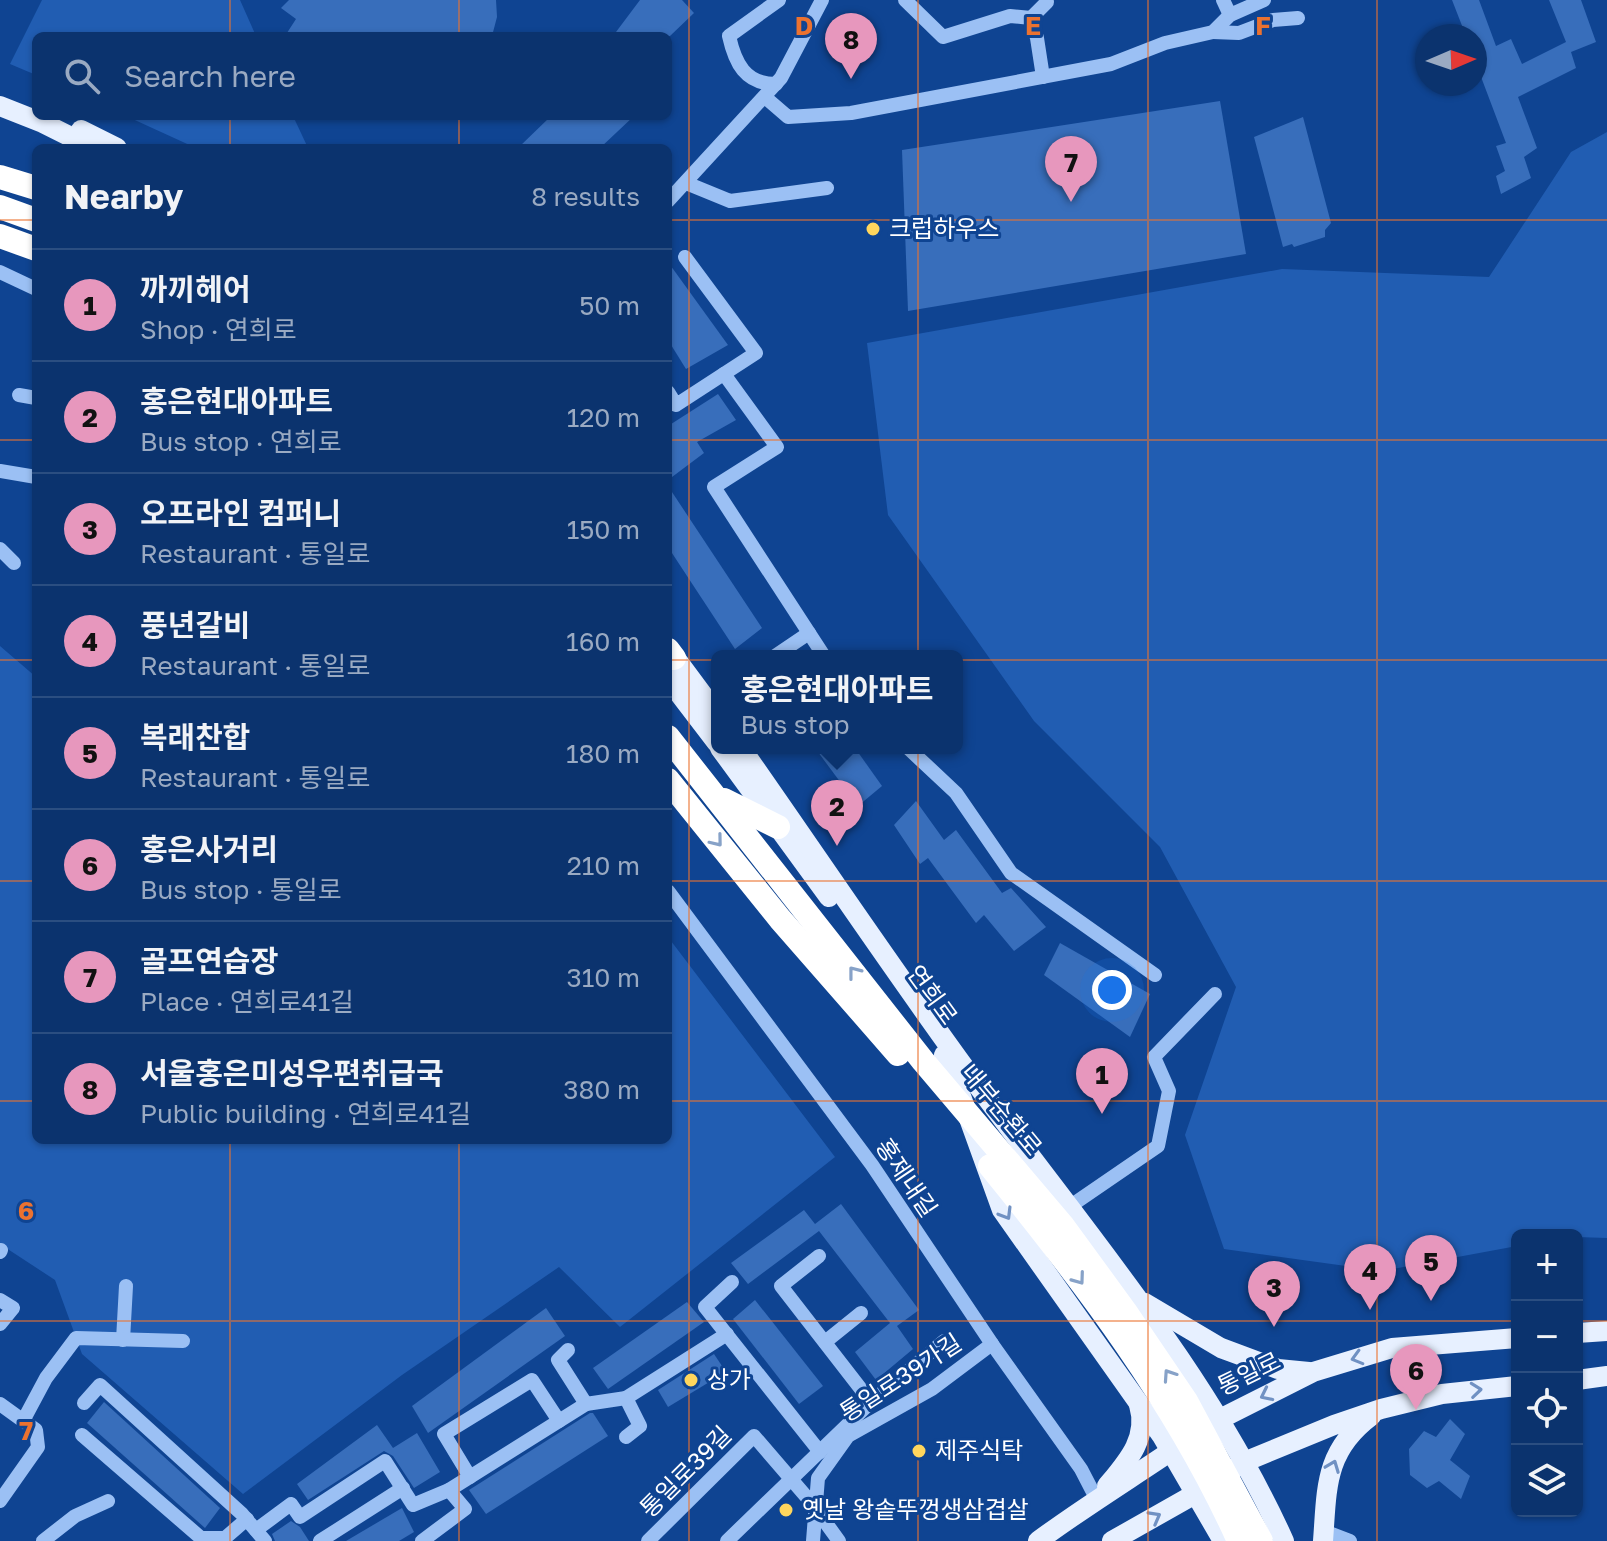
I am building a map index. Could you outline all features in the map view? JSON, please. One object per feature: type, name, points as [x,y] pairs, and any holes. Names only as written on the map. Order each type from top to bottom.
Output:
[{"type":"highway","points":[[0,170],[32,176]]},
{"type":"highway","points":[[0,177],[32,187]]},
{"type":"highway","points":[[0,207],[32,219]]},
{"type":"highway","points":[[0,236],[32,248]]},
{"type":"highway","name":"내부순환로","points":[[672,742],[923,1061],[1063,1226],[1186,1401],[1261,1541]]},
{"type":"highway","points":[[672,775],[778,827]]},
{"type":"highway","name":"내부순환로","points":[[672,785],[780,919],[920,1078],[1050,1238],[1120,1335],[1183,1431],[1239,1541]]},
{"type":"main road","points":[[0,92],[32,105]]},
{"type":"main road","points":[[0,106],[32,119]]},
{"type":"main road","points":[[35,120],[85,144]]},
{"type":"main road","points":[[62,120],[109,144]]},
{"type":"main road","name":"연희로","points":[[672,662],[708,704]]},
{"type":"main road","name":"연희로","points":[[725,754],[949,1063],[1002,1210],[1172,1450],[1223,1541]]},
{"type":"main road","points":[[745,754],[980,1089],[1139,1300],[1244,1462],[1284,1541]]},
{"type":"main road","points":[[1139,1300],[1221,1348],[1278,1369],[1313,1372]]},
{"type":"main road","points":[[1583,1333],[1607,1331]]},
{"type":"main road","name":"통일로","points":[[1038,1541],[1096,1498],[1218,1419],[1313,1372],[1392,1348],[1511,1338]]},
{"type":"main road","points":[[1583,1379],[1607,1376]]},
{"type":"main road","points":[[1112,1541],[1244,1462],[1334,1425],[1381,1409],[1442,1394],[1511,1387]]},
{"type":"main road","points":[[1096,1498],[1137,1445],[1142,1418],[1136,1397]]},
{"type":"main road","points":[[1323,1536],[1330,1468],[1360,1425],[1381,1409]]},
{"type":"street","points":[[776,84],[751,80],[734,60],[729,36],[779,0]]},
{"type":"street","points":[[672,197],[766,98],[822,0]]},
{"type":"street","points":[[905,0],[943,37],[1010,16],[1031,18]]},
{"type":"street","points":[[1223,0],[1230,15]]},
{"type":"street","points":[[1213,32],[1230,15],[1264,0]]},
{"type":"street","points":[[1031,18],[1047,2]]},
{"type":"street","points":[[1031,18],[1043,77]]},
{"type":"street","points":[[766,98],[788,117],[851,113],[1111,64],[1165,43],[1213,32],[1239,33],[1273,20],[1298,18]]},
{"type":"street","points":[[686,183],[730,201],[827,188]]},
{"type":"street","points":[[672,403],[690,397],[756,353],[685,257]]},
{"type":"street","points":[[0,272],[32,287]]},
{"type":"street","points":[[724,374],[777,447],[714,487],[820,650]]},
{"type":"street","points":[[19,395],[32,397]]},
{"type":"street","points":[[0,471],[32,476]]},
{"type":"street","points":[[0,549],[14,563]]},
{"type":"street","points":[[784,650],[809,633]]},
{"type":"street","points":[[914,754],[956,793],[1011,873],[1155,975]]},
{"type":"street","name":"홍제내길","points":[[672,896],[872,1165],[992,1344],[1081,1469],[1096,1498]]},
{"type":"street","points":[[1069,1207],[1158,1146],[1169,1091],[1154,1057],[1215,994]]},
{"type":"street","points":[[819,1256],[781,1286],[871,1402]]},
{"type":"street","points":[[732,1282],[705,1307],[815,1457],[818,1478],[813,1541]]},
{"type":"street","points":[[123,1340],[126,1286]]},
{"type":"street","points":[[0,1300],[13,1308],[0,1324]]},
{"type":"street","points":[[825,1342],[861,1313]]},
{"type":"street","points":[[82,1435],[201,1538],[225,1538],[256,1530],[291,1504],[300,1517],[385,1461],[413,1505],[449,1490],[586,1404],[626,1398],[727,1334]]},
{"type":"street","points":[[23,1421],[46,1378],[76,1338],[183,1341]]},
{"type":"street","points":[[727,1541],[871,1402],[944,1341]]},
{"type":"street","name":"통일로39가길","points":[[818,1478],[848,1436],[932,1389],[992,1344]]},
{"type":"street","points":[[568,1350],[558,1360],[586,1404]]},
{"type":"street","points":[[470,1477],[444,1434],[532,1380],[559,1421]]},
{"type":"street","points":[[84,1403],[100,1385],[256,1530]]},
{"type":"street","points":[[626,1398],[640,1426],[626,1437]]},
{"type":"street","points":[[0,1404],[36,1430],[38,1447],[0,1501]]},
{"type":"street","name":"통일로39길","points":[[648,1541],[754,1436],[816,1513]]},
{"type":"street","points":[[320,1541],[403,1488]]},
{"type":"street","points":[[422,1541],[465,1509],[449,1490]]},
{"type":"street","points":[[47,1540],[75,1516],[108,1501]]},
{"type":"street","points":[[816,1513],[839,1541]]},
{"type":"street","points":[[1323,1536],[1350,1541]]},
{"type":"shaded area","points":[[42,0],[240,0],[254,32],[32,32],[32,73],[10,64]]},
{"type":"shaded area","points":[[135,120],[295,120],[306,144],[187,144]]},
{"type":"shaded area","points":[[1607,132],[1607,1238],[1583,1237],[1583,1229],[1511,1229],[1511,1247],[1382,1271],[1224,1249],[1185,1135],[1236,987],[1160,847],[1034,721],[888,515],[867,343],[1282,269],[1489,277],[1571,152]]},
{"type":"shaded area","points":[[0,646],[32,674],[32,1144],[672,1144],[672,942],[835,1157],[620,1327],[559,1267],[402,1375],[243,1494],[82,1354],[55,1280],[0,1244]]},
{"type":"building","points":[[289,0],[496,0],[497,17],[493,32],[288,32],[296,19],[281,8]]},
{"type":"building","points":[[640,0],[682,0],[694,13],[672,34],[616,32]]},
{"type":"building","points":[[1452,0],[1479,0],[1496,46],[1511,39],[1522,64],[1566,42],[1549,0],[1581,0],[1596,42],[1571,52],[1576,68],[1518,97],[1537,148],[1524,157],[1531,178],[1501,194],[1496,176],[1505,171],[1496,146],[1506,143],[1487,93],[1487,24],[1461,24]]},
{"type":"building","points":[[1220,101],[1246,254],[908,311],[902,150]]},
{"type":"building","points":[[1303,117],[1331,223],[1325,230],[1325,237],[1294,247],[1292,244],[1283,247],[1254,137]]},
{"type":"building","points":[[547,120],[630,120],[604,144],[522,144]]},
{"type":"building","points":[[672,268],[728,345],[686,369],[672,346]]},
{"type":"building","points":[[718,394],[736,420],[697,442],[704,453],[672,477],[672,423]]},
{"type":"building","points":[[672,492],[762,628],[735,649],[672,553]]},
{"type":"building","points":[[819,754],[859,754],[882,786],[858,806]]},
{"type":"building","points":[[916,801],[944,840],[956,830],[1002,893],[1011,888],[1046,927],[1014,951],[984,915],[976,923],[928,858],[920,864],[894,825]]},
{"type":"building","points":[[1060,943],[1150,994],[1130,1037],[1044,975]]},
{"type":"building","points":[[841,1204],[919,1310],[897,1326],[913,1349],[876,1380],[855,1352],[890,1323],[819,1231],[748,1284],[731,1263],[804,1210],[815,1224]]},
{"type":"building","points":[[755,1300],[823,1386],[799,1404],[733,1319]]},
{"type":"building","points":[[687,1302],[704,1322],[608,1389],[593,1368]]},
{"type":"building","points":[[546,1308],[565,1336],[428,1433],[412,1406]]},
{"type":"building","name":"상가","points":[[714,1354],[726,1372],[668,1407],[658,1390]]},
{"type":"building","points":[[104,1402],[220,1508],[205,1528],[87,1423]]},
{"type":"building","points":[[590,1413],[608,1436],[486,1514],[469,1490]]},
{"type":"building","points":[[1450,1419],[1465,1434],[1450,1460],[1470,1476],[1461,1499],[1439,1481],[1427,1488],[1410,1475],[1409,1449],[1424,1431],[1436,1437]]},
{"type":"building","points":[[377,1425],[393,1448],[417,1433],[440,1472],[414,1488],[393,1456],[384,1451],[308,1500],[297,1484]]},
{"type":"building","points":[[402,1508],[414,1532],[399,1541],[346,1541]]},
{"type":"building","points":[[291,1521],[300,1527],[309,1541],[275,1541],[272,1534]]},
{"type":"place","name":"서울홍은미성우편취급국","points":[[851,79]]},
{"type":"place","name":"골프연습장","points":[[1071,202]]},
{"type":"place","name":"크럽하우스","points":[[873,229]]},
{"type":"place","name":"홍은현대아파트","points":[[837,846]]},
{"type":"place","name":"까끼헤어","points":[[1102,1114]]},
{"type":"place","name":"복래찬합","points":[[1431,1301]]},
{"type":"place","name":"풍년갈비","points":[[1370,1310]]},
{"type":"place","name":"오프라인 컴퍼니","points":[[1274,1327]]},
{"type":"place","name":"상가","points":[[691,1380]]},
{"type":"place","name":"홍은사거리","points":[[1416,1410]]},
{"type":"place","name":"제주식탁","points":[[919,1451]]},
{"type":"place","name":"옛날 왕솥뚜껑생삼겹살","points":[[786,1510]]}]
